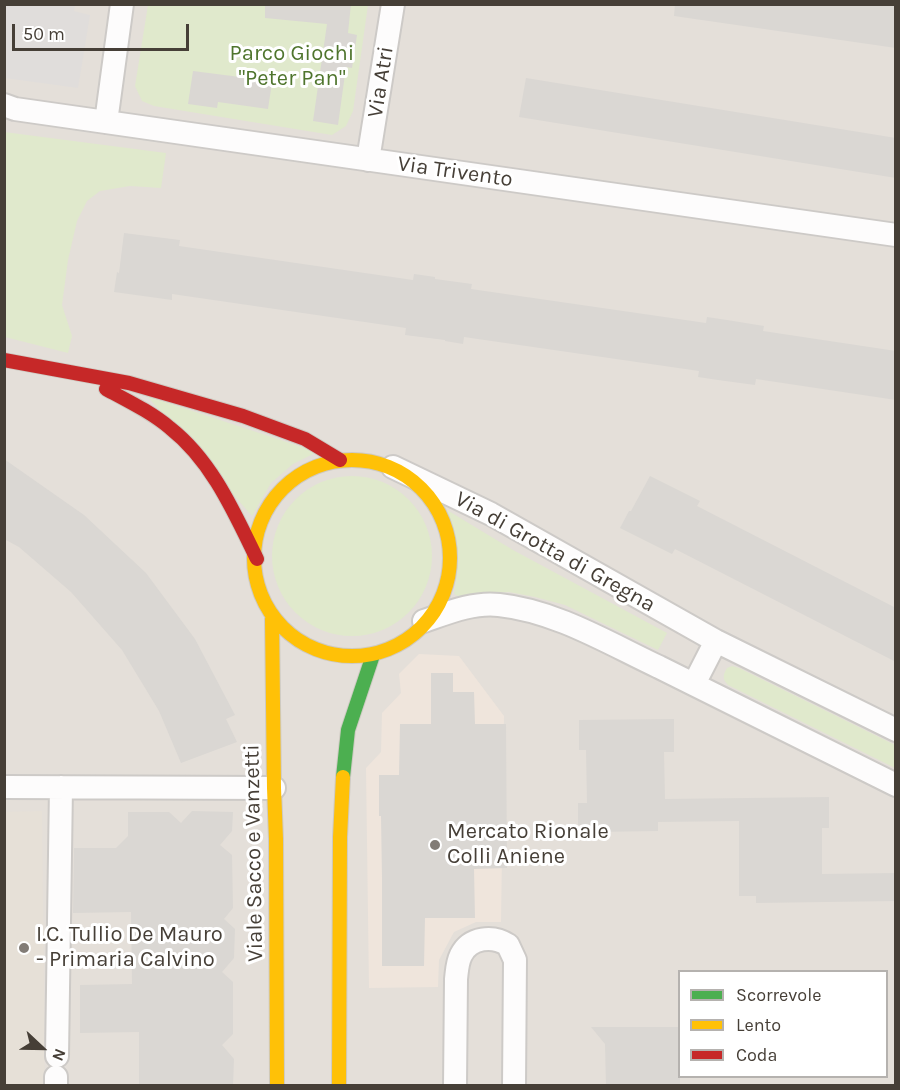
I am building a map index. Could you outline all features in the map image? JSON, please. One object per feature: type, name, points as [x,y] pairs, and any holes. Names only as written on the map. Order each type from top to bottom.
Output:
[{"type":"street","points":[[106,122],[122,4]]},
{"type":"street","name":"Via Atri","points":[[368,160],[393,4]]},
{"type":"street","name":"Via Trivento","points":[[8,108],[896,236]]},
{"type":"street","name":"Via di Grotta di Gregna","points":[[4,360],[129,383],[268,424],[305,440],[340,460]]},
{"type":"street","name":"Via di Grotta di Gregna","points":[[81,375],[148,413],[190,447],[224,493],[257,559]]},
{"type":"street","name":"Via di Grotta di Gregna","points":[[393,467],[423,488],[434,502],[448,534],[450,554],[448,573],[435,607],[424,621],[400,642],[373,655],[349,658],[321,655],[304,648],[288,637],[272,619],[262,599],[257,559],[258,538],[262,524],[269,507],[280,493],[307,471],[340,460],[352,458],[369,460],[393,467],[491,514],[716,641],[896,730]]},
{"type":"street","name":"Via di Grotta di Gregna","points":[[424,621],[460,609],[487,604],[515,608],[548,617],[613,644],[896,785]]},
{"type":"street","name":"Viale Sacco e Vanzetti","points":[[272,619],[277,1086]]},
{"type":"street","points":[[694,684],[716,641]]},
{"type":"street","points":[[339,1086],[340,837],[344,762],[348,730],[373,655]]},
{"type":"street","points":[[4,787],[274,788]]},
{"type":"street","points":[[56,1073],[61,787]]},
{"type":"street","points":[[455,1086],[458,963],[465,950],[477,941],[495,939],[508,945],[514,960],[514,1086]]},
{"type":"shaded area","points":[[5,4],[75,5],[74,11],[90,15],[78,88],[5,78]]},
{"type":"shaded area","points":[[5,5],[895,5],[895,1085],[5,1086]]},
{"type":"shaded area","name":"Mercato Rionale Colli Aniene","points":[[419,654],[459,656],[504,716],[501,922],[476,922],[454,932],[439,960],[438,987],[369,988],[366,768],[381,752],[382,713],[401,693],[399,674]]},
{"type":"shaded area","name":"I.C. Tullio De Mauro - Primaria Calvino","points":[[42,811],[45,1085],[5,1085],[4,812]]},
{"type":"green space","name":"Parco Giochi \"Peter Pan\"","points":[[148,5],[368,5],[353,111],[346,126],[332,135],[154,106],[142,101],[135,86]]},
{"type":"green space","points":[[4,132],[166,153],[161,188],[130,186],[100,191],[87,201],[77,221],[68,260],[62,305],[72,336],[68,353],[5,337]]},
{"type":"green space","points":[[147,396],[317,452],[293,464],[271,483],[252,516]]},
{"type":"green space","points":[[352,476],[383,482],[409,499],[426,525],[432,556],[426,587],[409,613],[383,630],[352,636],[321,630],[295,613],[278,587],[272,556],[278,525],[295,499],[321,482]]},
{"type":"green space","points":[[447,510],[513,550],[667,633],[658,650],[565,605],[509,592],[458,596],[454,594],[457,571],[456,552]]},
{"type":"green space","points":[[732,666],[895,745],[895,768],[728,685],[724,675],[727,668]]},
{"type":"building","points":[[265,4],[351,4],[348,33],[357,35],[352,68],[346,67],[338,125],[313,121],[327,24],[265,18]]},
{"type":"building","points":[[675,4],[884,4],[896,6],[896,48],[674,16]]},
{"type":"building","points":[[193,71],[240,77],[241,71],[273,76],[268,109],[218,102],[217,108],[188,104]]},
{"type":"building","points":[[526,78],[896,138],[896,178],[519,117]]},
{"type":"building","points":[[124,233],[180,240],[179,246],[413,280],[414,274],[435,277],[435,279],[472,284],[471,289],[706,323],[707,317],[727,320],[764,326],[763,331],[896,351],[896,400],[756,379],[755,385],[718,380],[698,377],[699,371],[464,337],[463,344],[405,335],[406,328],[172,294],[172,300],[114,292]]},
{"type":"building","points":[[4,459],[84,515],[146,573],[195,639],[235,715],[226,719],[237,742],[181,763],[159,711],[122,650],[71,592],[19,547],[4,539]]},
{"type":"building","points":[[650,476],[700,501],[697,506],[896,608],[896,662],[675,549],[672,554],[620,528]]},
{"type":"building","name":"Mercato Rionale Colli Aniene","points":[[431,673],[453,673],[453,692],[474,692],[475,724],[506,724],[507,868],[474,869],[475,918],[425,918],[424,966],[382,966],[379,775],[399,775],[400,724],[431,724]]},
{"type":"building","points":[[674,719],[674,752],[664,752],[665,799],[829,797],[829,828],[822,828],[822,874],[896,873],[896,901],[756,903],[756,896],[739,896],[739,821],[658,822],[658,831],[594,832],[594,825],[578,825],[578,803],[587,803],[586,750],[579,750],[579,720]]},
{"type":"building","points":[[192,811],[233,812],[232,831],[220,845],[232,855],[233,908],[224,919],[235,929],[234,958],[222,972],[233,982],[233,1034],[222,1045],[234,1059],[233,1086],[139,1086],[139,1032],[80,1033],[80,985],[132,984],[131,912],[73,913],[74,848],[116,848],[128,836],[128,812],[169,812],[181,823]]},
{"type":"building","points":[[591,1027],[678,1027],[680,1086],[606,1086],[605,1044]]},
{"type":"traffic: fast","points":[[343,777],[348,730],[373,655]]},
{"type":"traffic: slow","points":[[342,460],[362,460],[390,467],[414,482],[428,496],[443,520],[450,548],[450,558],[450,568],[443,596],[428,620],[414,634],[390,649],[362,656],[342,656],[314,649],[290,634],[276,620],[261,596],[254,568],[254,548],[261,520],[276,496],[290,482],[314,467],[342,460]]},
{"type":"traffic: slow","points":[[272,619],[277,1086]]},
{"type":"traffic: slow","points":[[339,1086],[340,837],[343,777]]},
{"type":"traffic: jam","points":[[4,360],[129,383],[243,416],[305,439],[340,460]]},
{"type":"traffic: jam","points":[[106,389],[163,422],[185,441],[221,488],[257,559]]},
{"type":"place","name":"Mercato Rionale Colli Aniene","points":[[435,845]]},
{"type":"place","name":"I.C. Tullio De Mauro - Primaria Calvino","points":[[24,948]]}]
